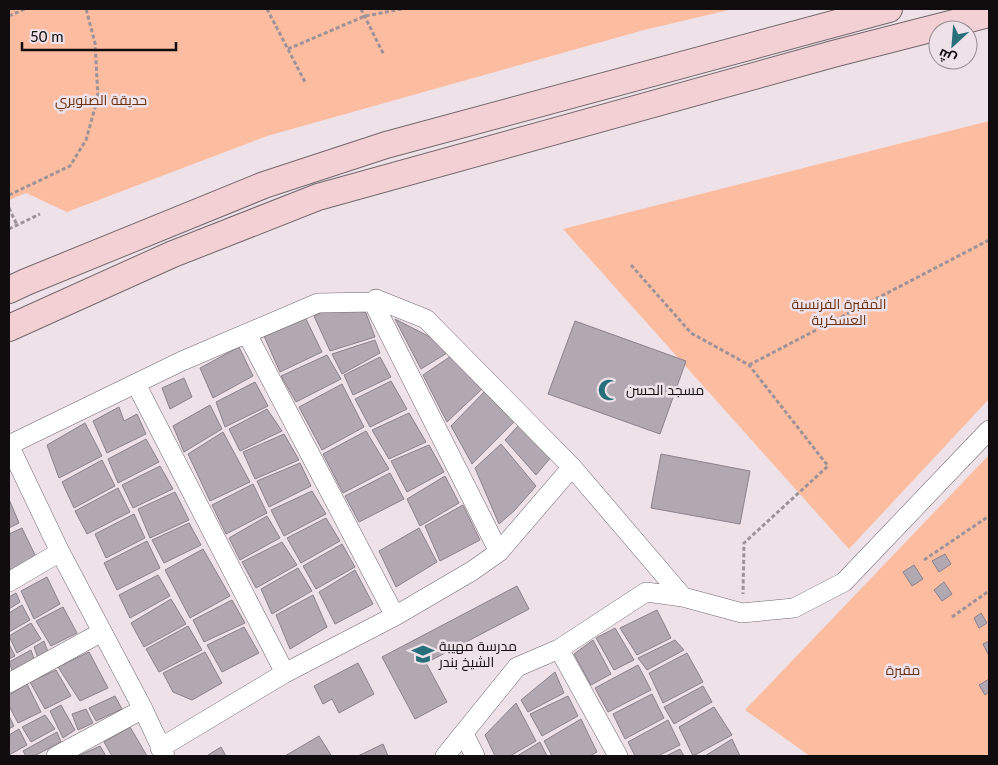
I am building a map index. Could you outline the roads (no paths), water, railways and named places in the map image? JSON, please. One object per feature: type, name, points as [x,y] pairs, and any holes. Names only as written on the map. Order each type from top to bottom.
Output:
[{"type":"main road","points":[[9,290],[264,185],[386,145],[889,9]]},
{"type":"main road","points":[[965,20],[989,14]]},
{"type":"main road","points":[[9,328],[173,254],[318,197],[833,54],[928,29]]},
{"type":"street","points":[[572,467],[499,552],[472,571],[395,616],[285,673],[163,752],[60,552],[9,445],[182,361],[318,303],[373,302],[376,299],[426,319],[572,467],[683,597]]},
{"type":"street","points":[[373,302],[499,552]]},
{"type":"street","points":[[248,334],[395,616]]},
{"type":"street","points":[[136,384],[285,673]]},
{"type":"street","points":[[445,756],[517,667],[559,649],[646,592],[683,597],[742,612],[794,608],[844,582],[989,430]]},
{"type":"street","points":[[9,582],[60,552]]},
{"type":"street","points":[[9,683],[102,632]]},
{"type":"street","points":[[559,649],[618,756]]},
{"type":"street","points":[[56,756],[143,710]]},
{"type":"street","points":[[464,734],[475,756]]},
{"type":"place","name":"مسجد الحسن","points":[[609,390]]},
{"type":"place","name":"مدرسة مهيبة الشيخ بندر","points":[[423,654]]},
{"type":"park label","name":"حديقة الصنوبري","points":[[101,100]]},
{"type":"park label","name":"المقبرة الفرنسية العسكرية","points":[[839,312]]},
{"type":"park label","name":"مقبرة","points":[[903,670]]}]
